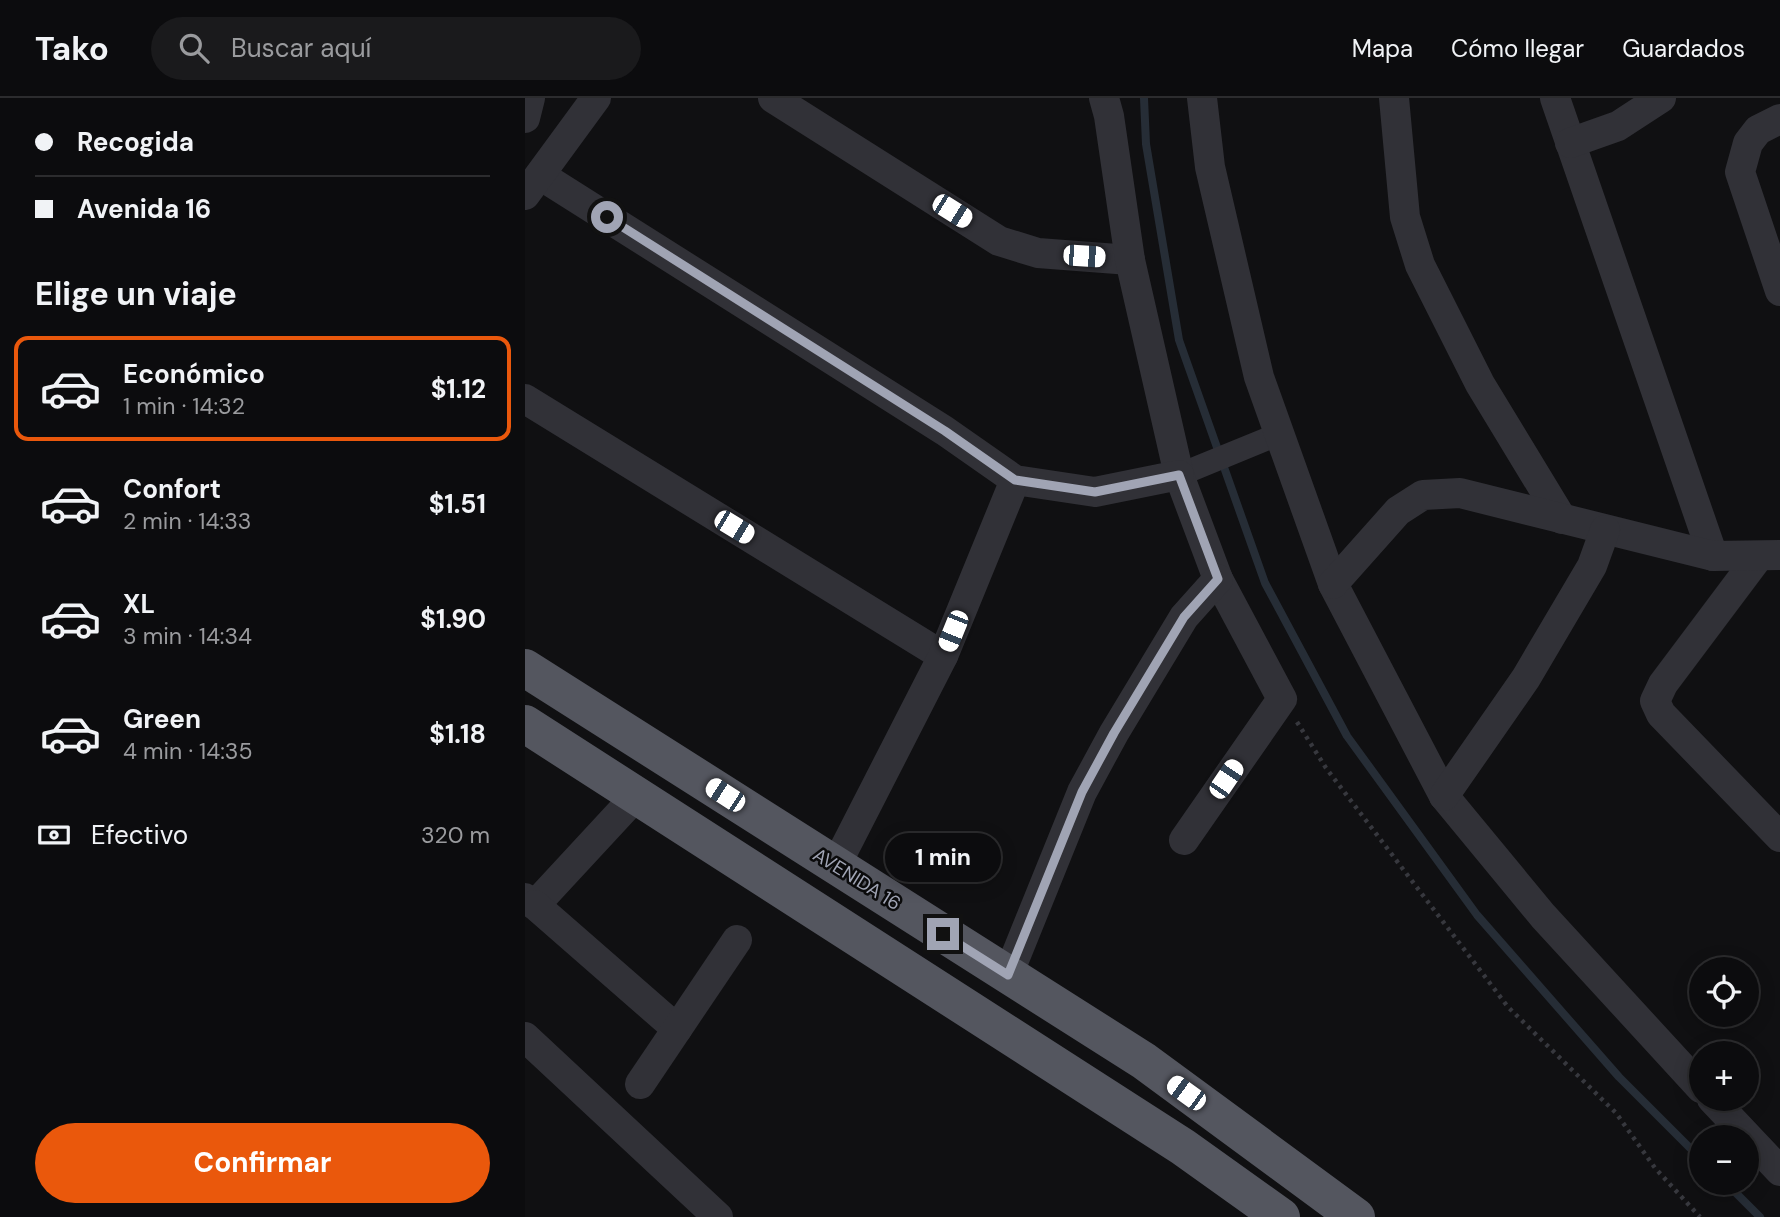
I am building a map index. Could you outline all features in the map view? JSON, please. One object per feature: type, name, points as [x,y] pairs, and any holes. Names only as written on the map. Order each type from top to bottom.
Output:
[{"type":"highway","name":"AVENIDA 16","points":[[525,668],[1144,1061],[1356,1217]]},
{"type":"highway","points":[[525,724],[1183,1147],[1281,1217]]},
{"type":"street","points":[[525,117],[530,98]]},
{"type":"street","points":[[596,98],[532,185],[945,431],[1015,480],[1095,492],[1179,475],[1279,434]]},
{"type":"street","points":[[773,98],[818,109],[999,241],[1038,253],[1130,260]]},
{"type":"street","points":[[1104,98],[1130,260],[1179,475],[1218,579],[1282,699],[1184,840]]},
{"type":"street","points":[[1202,98],[1213,180],[1259,377],[1333,584],[1444,796],[1543,916],[1689,1075]]},
{"type":"street","points":[[1394,98],[1405,217],[1420,265],[1480,384],[1562,519]]},
{"type":"street","points":[[1555,98],[1713,556]]},
{"type":"street","points":[[1570,143],[1618,126],[1661,98]]},
{"type":"street","points":[[1780,119],[1758,130],[1748,143],[1740,172],[1780,291]]},
{"type":"street","points":[[525,399],[943,656]]},
{"type":"street","points":[[836,865],[943,656],[1015,480]]},
{"type":"street","points":[[1333,584],[1398,512],[1423,495],[1460,493],[1713,556],[1770,555]]},
{"type":"street","points":[[1444,796],[1526,678],[1592,566],[1605,530]]},
{"type":"street","points":[[1770,555],[1663,684],[1655,701],[1661,714],[1780,837]]},
{"type":"street","points":[[1008,975],[1082,792],[1184,617],[1218,579]]},
{"type":"street","points":[[636,796],[530,901],[677,1029]]},
{"type":"street","points":[[640,1084],[737,940]]},
{"type":"street","points":[[525,1037],[718,1217]]},
{"type":"street","points":[[1723,1111],[1780,1171]]},
{"type":"path","points":[[1282,699],[1326,768],[1508,1007],[1616,1113],[1655,1168],[1700,1217]]},
{"type":"waterway","points":[[1144,98],[1146,144],[1179,340],[1265,583],[1347,736],[1477,915],[1619,1077],[1689,1147]]},
{"type":"waterway","points":[[1738,1195],[1760,1217]]},
{"type":"route","points":[[607,217],[945,431],[1015,480],[1095,492],[1179,475],[1218,579],[1184,617],[1082,792],[1008,975],[943,934]]}]
